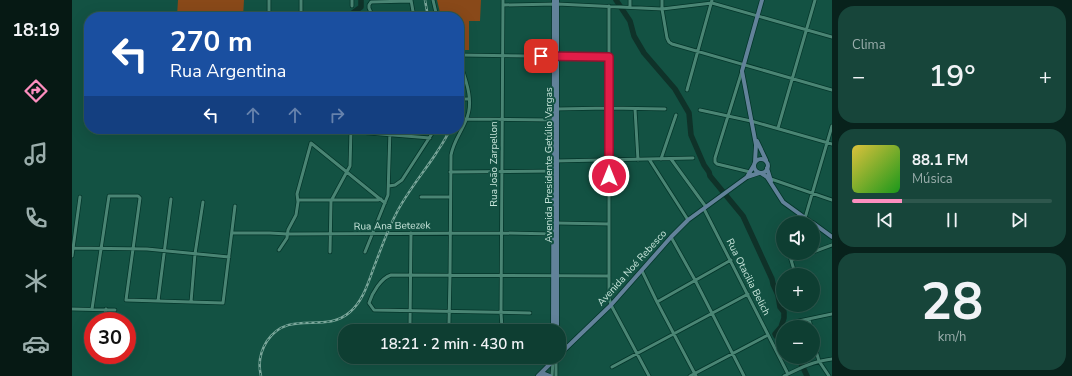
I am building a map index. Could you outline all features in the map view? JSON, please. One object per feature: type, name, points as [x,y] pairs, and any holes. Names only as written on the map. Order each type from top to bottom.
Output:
[{"type":"main road","points":[[762,0],[742,71],[751,121],[774,188]]},
{"type":"main road","name":"Avenida Presidente Getúlio Vargas","points":[[555,2],[555,276],[557,324]]},
{"type":"main road","name":"Avenida Presidente Getúlio Vargas","points":[[555,109],[553,120],[555,161]]},
{"type":"main road","points":[[747,177],[754,163],[756,151],[755,135]]},
{"type":"main road","points":[[754,163],[760,159],[766,162]]},
{"type":"main road","points":[[754,163],[755,170],[767,177],[783,202],[802,216]]},
{"type":"main road","points":[[747,177],[765,172],[767,168]]},
{"type":"main road","name":"Avenida Noé Rebesco","points":[[566,348],[611,304],[688,220],[747,177]]},
{"type":"main road","points":[[820,228],[832,237]]},
{"type":"main road","name":"Avenida Presidente Getúlio Vargas","points":[[553,324],[555,276]]},
{"type":"main road","name":"Avenida Noé Rebesco","points":[[538,376],[550,364]]},
{"type":"main road","points":[[538,376],[545,374],[551,376]]},
{"type":"street","points":[[269,0],[269,12]]},
{"type":"street","points":[[301,0],[301,12]]},
{"type":"street","points":[[352,0],[352,6]]},
{"type":"street","points":[[434,0],[437,12]]},
{"type":"street","name":"Rua João Zarpellon","points":[[502,324],[503,0]]},
{"type":"street","points":[[630,0],[630,7]]},
{"type":"street","points":[[662,0],[667,38],[672,44],[832,90]]},
{"type":"street","points":[[778,128],[815,0]]},
{"type":"street","points":[[370,12],[369,5],[374,2],[411,1],[413,12]]},
{"type":"street","points":[[503,5],[555,2],[662,9],[712,2],[832,37]]},
{"type":"street","points":[[687,90],[712,2]]},
{"type":"street","points":[[609,6],[609,276],[611,304],[649,376]]},
{"type":"street","points":[[464,55],[609,57]]},
{"type":"street","points":[[742,71],[727,116],[715,162],[717,164],[750,172]]},
{"type":"street","points":[[464,75],[469,99],[467,118],[464,124]]},
{"type":"street","points":[[464,99],[469,99]]},
{"type":"street","points":[[555,109],[665,109]]},
{"type":"street","points":[[635,109],[638,160]]},
{"type":"street","points":[[700,110],[751,121],[832,144]]},
{"type":"street","points":[[661,159],[676,115]]},
{"type":"street","points":[[467,118],[553,120]]},
{"type":"street","points":[[806,216],[832,126]]},
{"type":"street","points":[[330,252],[331,201],[350,166],[350,134]]},
{"type":"street","points":[[380,134],[430,138]]},
{"type":"street","points":[[389,186],[395,185],[402,180],[432,134]]},
{"type":"street","points":[[449,323],[450,172],[451,154],[458,134]]},
{"type":"street","points":[[364,252],[388,195],[390,135]]},
{"type":"street","points":[[279,250],[287,238],[287,234],[296,215],[298,200],[297,194],[311,143],[385,203]]},
{"type":"street","points":[[555,161],[693,158]]},
{"type":"street","points":[[649,159],[688,220]]},
{"type":"street","name":"Rua Otacilia Belich","points":[[671,159],[705,208],[788,374]]},
{"type":"street","points":[[450,172],[555,171]]},
{"type":"street","points":[[771,179],[832,200]]},
{"type":"street","points":[[92,309],[108,197],[111,195],[138,196],[140,198],[126,300],[223,303],[235,206]]},
{"type":"street","points":[[72,256],[80,197]]},
{"type":"street","points":[[421,197],[450,197]]},
{"type":"street","points":[[158,301],[171,199]]},
{"type":"street","points":[[298,200],[331,201],[381,199]]},
{"type":"street","points":[[191,302],[203,202]]},
{"type":"street","points":[[555,223],[609,224]]},
{"type":"street","name":"Rua Ana Betezek","points":[[232,232],[270,232],[287,234],[555,234]]},
{"type":"street","points":[[410,324],[411,233]]},
{"type":"street","points":[[671,237],[695,280],[744,376]]},
{"type":"street","points":[[820,250],[832,245]]},
{"type":"street","points":[[73,248],[132,249],[229,257]]},
{"type":"street","points":[[657,302],[731,260]]},
{"type":"street","points":[[791,260],[793,268]]},
{"type":"street","points":[[642,271],[696,375]]},
{"type":"street","points":[[530,313],[410,312],[374,310],[369,303],[371,297],[385,277],[391,275],[609,276]]},
{"type":"street","points":[[612,367],[748,294]]},
{"type":"street","points":[[72,309],[115,310]]},
{"type":"street","points":[[804,320],[832,314]]},
{"type":"street","points":[[690,376],[696,375],[732,353],[768,335]]},
{"type":"street","points":[[820,361],[832,359]]},
{"type":"street","points":[[820,362],[829,376]]},
{"type":"street","points":[[551,376],[554,364]]},
{"type":"street","points":[[556,364],[556,376]]},
{"type":"street","points":[[784,376],[810,364]]},
{"type":"shaded area","points":[[178,0],[244,0],[243,12],[177,12]]},
{"type":"shaded area","points":[[437,0],[481,0],[480,21],[469,21],[469,50],[464,50],[464,12],[440,12]]},
{"type":"waterway","points":[[354,12],[361,7],[361,0]]},
{"type":"waterway","points":[[616,0],[630,21],[634,36],[644,53],[675,89],[689,113],[691,135],[710,176],[743,216],[772,279],[778,295],[780,307],[784,312],[783,320]]},
{"type":"waterway","points":[[801,364],[807,376]]},
{"type":"railway","points":[[425,0],[427,12]]},
{"type":"railway","points":[[261,376],[261,354],[267,341],[276,331],[297,323],[329,322],[340,318],[355,308],[365,291],[393,220],[409,192],[448,134]]},
{"type":"route","points":[[541,56],[609,57],[609,176]]}]
